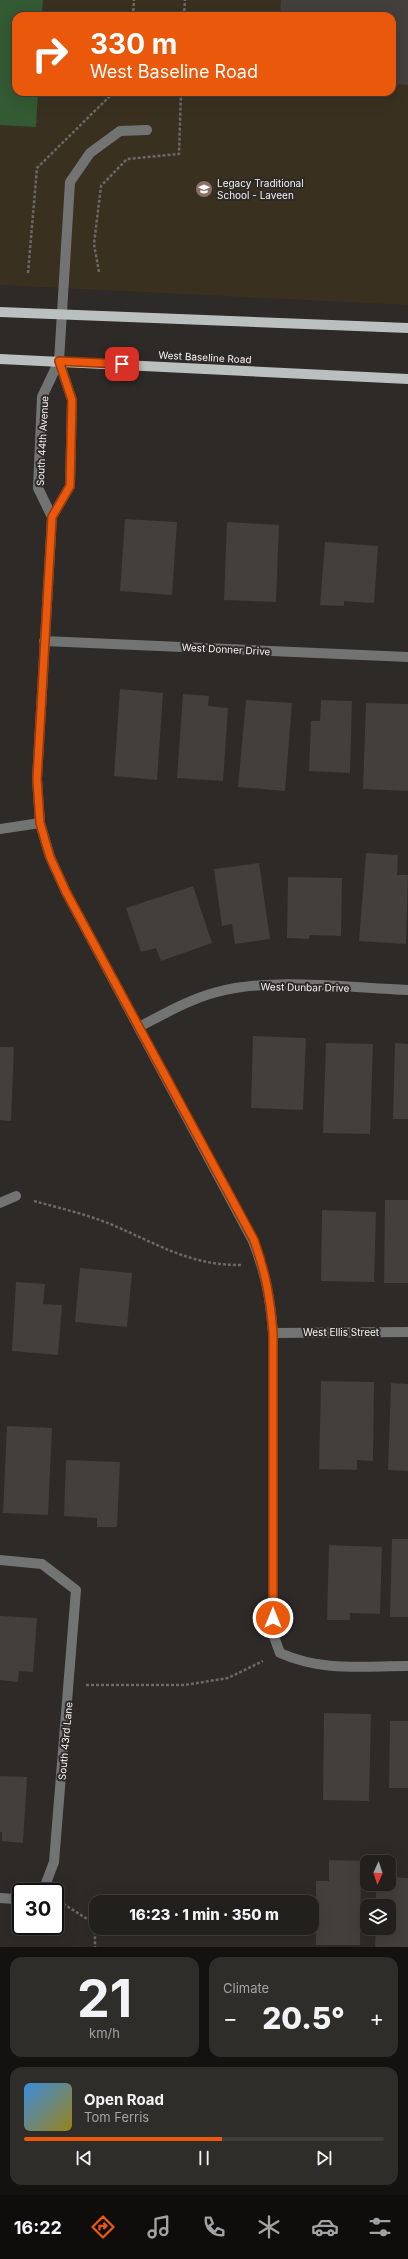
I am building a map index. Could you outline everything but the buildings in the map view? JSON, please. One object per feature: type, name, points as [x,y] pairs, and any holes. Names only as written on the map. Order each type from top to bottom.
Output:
[{"type":"main road","points":[[0,312],[408,328]]},
{"type":"main road","name":"West Baseline Road","points":[[0,359],[408,379]]},
{"type":"street","points":[[59,361],[70,182],[90,154],[120,131],[147,130]]},
{"type":"street","name":"South 44th Avenue","points":[[52,517],[38,488],[42,397],[59,361]]},
{"type":"street","name":"South 44th Avenue","points":[[59,361],[72,400],[70,486],[52,517],[37,779],[40,823],[50,857],[66,892],[254,1240],[262,1264],[270,1292],[273,1333],[273,1634],[280,1653]]},
{"type":"street","name":"West Donner Drive","points":[[44,641],[408,657]]},
{"type":"street","points":[[0,829],[40,823]]},
{"type":"street","name":"West Dunbar Drive","points":[[139,1027],[216,992],[248,986],[281,984],[408,990]]},
{"type":"street","points":[[0,1203],[16,1196]]},
{"type":"street","name":"West Ellis Street","points":[[273,1333],[408,1332]]},
{"type":"street","name":"South 43rd Lane","points":[[0,1560],[42,1564],[76,1590],[70,1684],[54,1862],[45,1883]]},
{"type":"street","points":[[280,1653],[298,1661],[324,1667],[408,1666]]},
{"type":"street","points":[[0,1898],[12,1899]]},
{"type":"path","points":[[133,12],[134,0]]},
{"type":"path","points":[[184,12],[185,0]]},
{"type":"path","points":[[99,272],[94,244],[101,186],[127,159],[179,154],[181,96]]},
{"type":"path","points":[[16,1196],[108,1223],[181,1256],[222,1265],[262,1264]]},
{"type":"path","points":[[70,1684],[185,1685],[228,1678],[280,1653]]},
{"type":"path","points":[[64,1904],[96,1924],[95,1947]]},
{"type":"shaded area","name":"Legacy Traditional School - Laveen","points":[[0,0],[408,0],[408,305],[0,285]]},
{"type":"green space","points":[[0,0],[43,0],[42,12],[12,12],[12,96],[38,96],[36,127],[0,125]]},
{"type":"place","name":"Legacy Traditional School - Laveen","points":[[204,189]]},
{"type":"route","points":[[122,364],[59,361],[72,400],[70,486],[52,517],[37,779],[40,823],[50,857],[66,892],[254,1240],[262,1264],[270,1292],[273,1333],[273,1618]]}]
